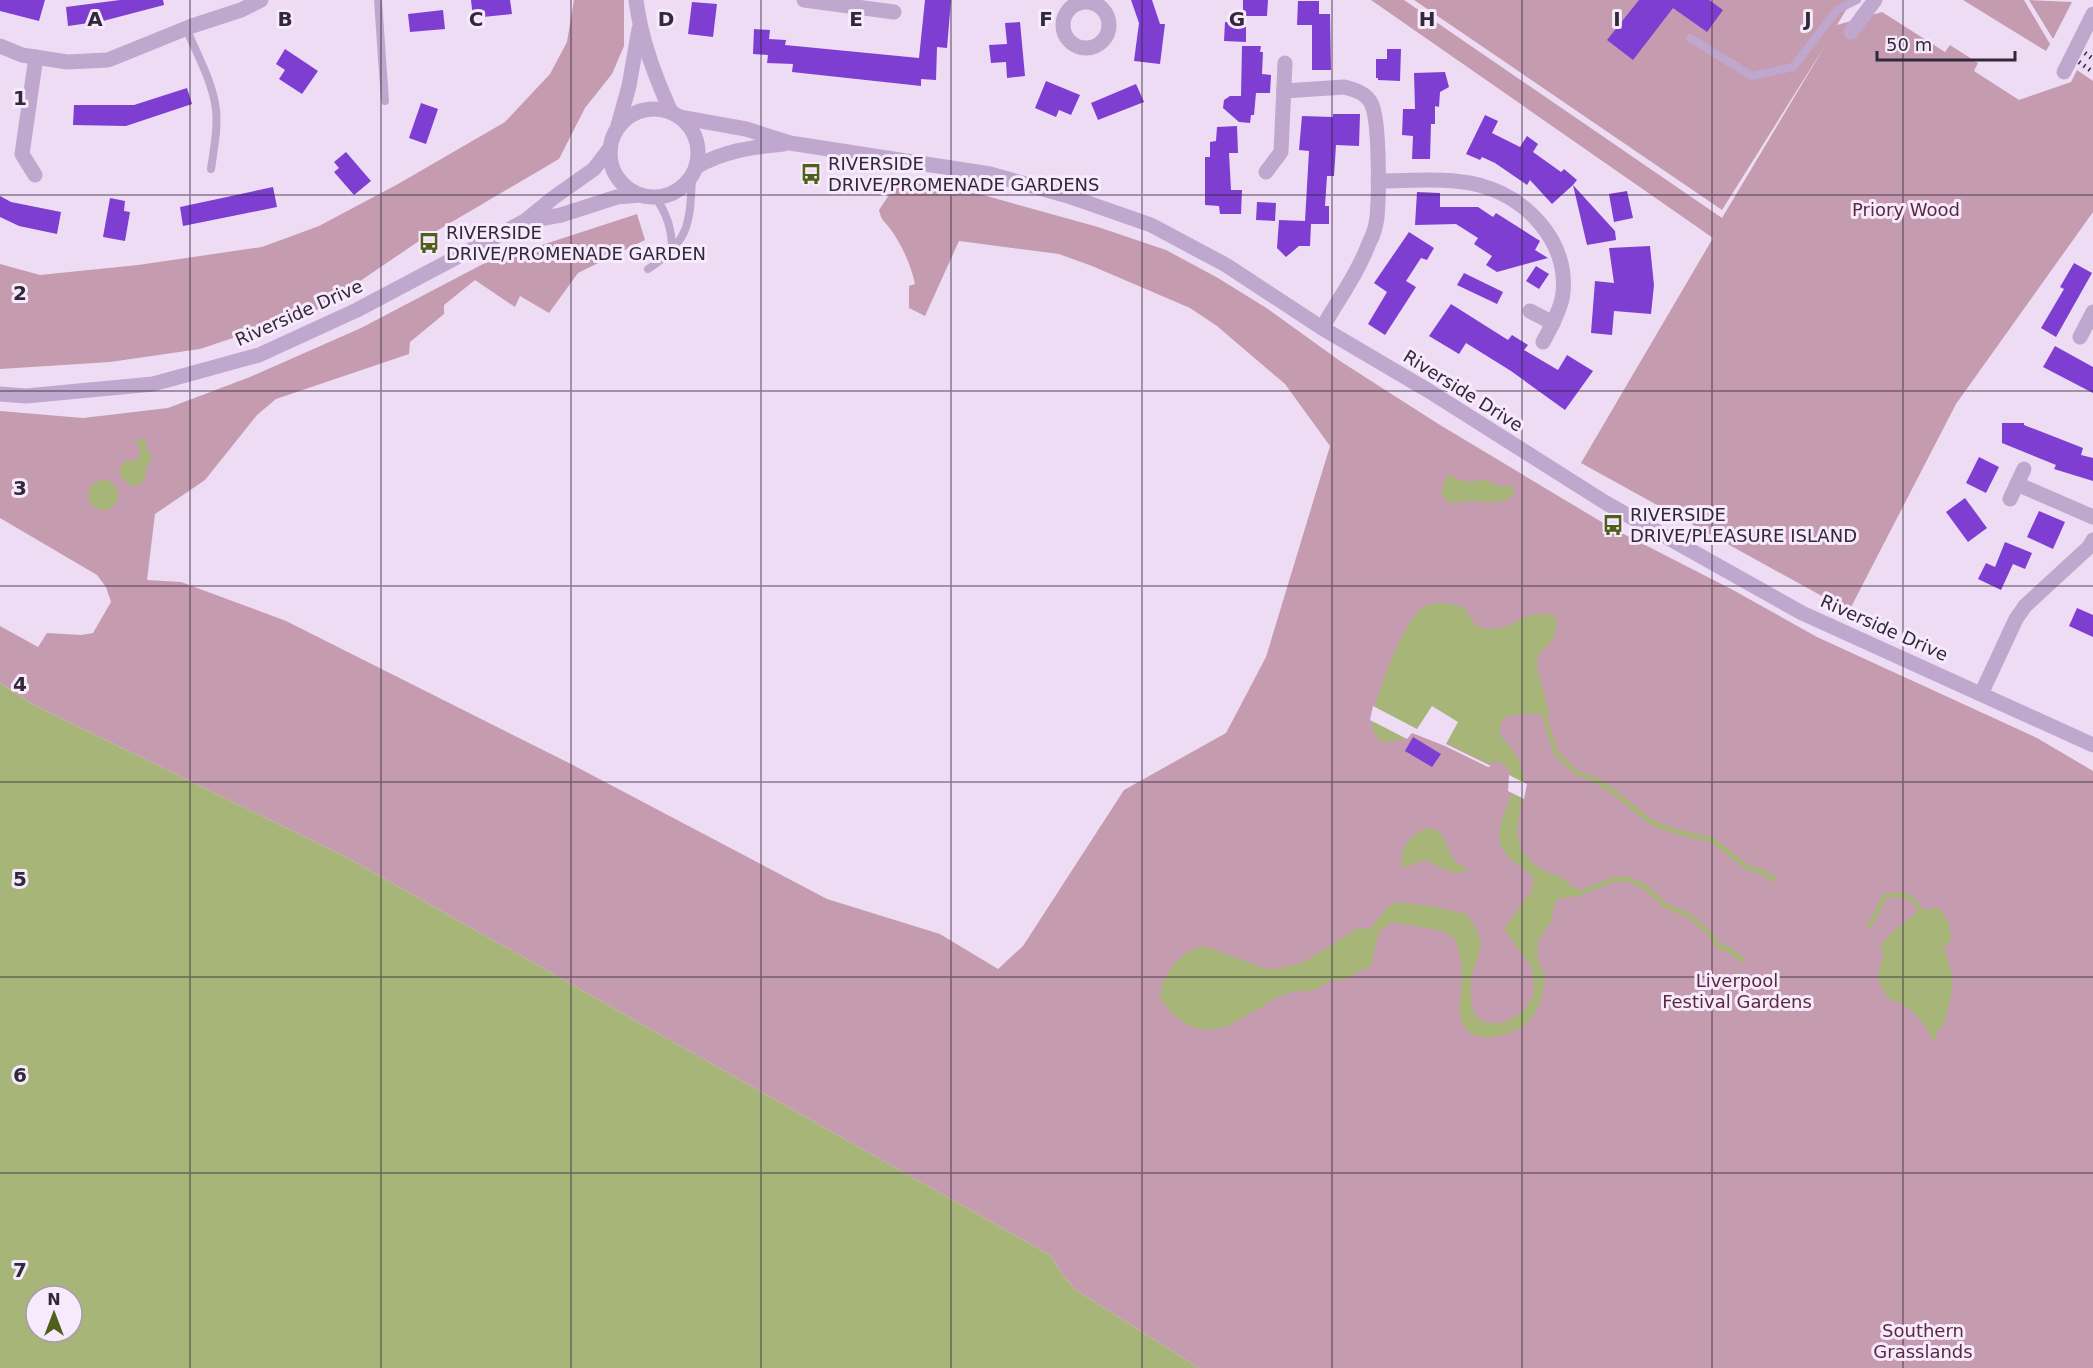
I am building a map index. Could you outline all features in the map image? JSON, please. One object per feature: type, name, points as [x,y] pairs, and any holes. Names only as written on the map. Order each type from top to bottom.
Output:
[{"type":"street","points":[[0,46],[22,55],[67,62],[108,60],[186,28],[242,10],[261,0]]},
{"type":"street","points":[[636,0],[639,27],[656,78],[675,115]]},
{"type":"street","points":[[804,0],[894,12]]},
{"type":"street","points":[[1851,32],[1875,0]]},
{"type":"street","points":[[2064,72],[2093,14]]},
{"type":"street","points":[[618,129],[628,118],[641,111],[656,109],[675,115],[689,126],[696,139],[698,153],[694,172],[682,187],[669,194],[655,197],[640,195],[627,188],[617,177],[611,163],[610,148],[618,129],[629,86],[639,27]]},
{"type":"street","points":[[35,175],[22,154],[36,57]]},
{"type":"street","points":[[1266,172],[1281,152],[1285,63]]},
{"type":"street","points":[[1284,91],[1344,87],[1363,94],[1370,100],[1376,118],[1377,220],[1370,243],[1359,265],[1322,327]]},
{"type":"street","name":"Riverside Drive","points":[[675,115],[746,129],[790,143],[990,174],[1068,196],[1150,225],[1226,265],[1606,503],[1792,607],[2093,745]]},
{"type":"street","name":"Riverside Drive","points":[[694,172],[720,155],[736,150],[790,143]]},
{"type":"street","name":"Riverside Drive","points":[[0,394],[37,395],[153,384],[260,355],[357,310],[525,221],[594,169],[610,148]]},
{"type":"street","points":[[1378,181],[1457,181],[1481,185],[1520,205],[1537,218],[1547,232],[1561,263],[1563,294],[1543,342]]},
{"type":"street","name":"Riverside Drive","points":[[525,221],[561,215],[617,198],[640,195]]},
{"type":"street","points":[[1530,311],[1552,324]]},
{"type":"street","points":[[2080,337],[2091,319]]},
{"type":"street","points":[[2010,499],[2024,469]]},
{"type":"street","points":[[2017,484],[2093,517]]},
{"type":"street","points":[[1982,694],[2016,619],[2025,606],[2089,547],[2093,540]]},
{"type":"lane","points":[[378,0],[385,101]]},
{"type":"lane","points":[[1690,38],[1752,76],[1793,67],[1837,10],[1857,0]]},
{"type":"lane","points":[[186,28],[211,87],[215,105],[211,169]]},
{"type":"lane","points":[[648,269],[663,259],[682,239],[689,220],[694,172]]},
{"type":"lane","points":[[655,197],[662,206],[670,225],[672,249]]},
{"type":"green space","points":[[574,0],[624,0],[624,46],[612,74],[585,108],[559,159],[416,243],[319,309],[200,349],[110,362],[0,369],[0,264],[40,275],[138,265],[262,247],[319,226],[398,184],[505,122],[550,74],[567,42]]},
{"type":"green space","name":"Priory Wood","points":[[1371,0],[1404,0],[1722,218],[1826,44],[1722,210],[1414,0],[1852,0],[1837,25],[1882,12],[1945,52],[1950,45],[1978,63],[1974,71],[2019,100],[2071,82],[2077,70],[2093,81],[2093,212],[1956,404],[1849,611],[1581,463],[1713,238]]},
{"type":"green space","points":[[1963,0],[2024,0],[2050,44],[2046,51]]},
{"type":"green space","points":[[2029,0],[2072,2],[2053,39]]},
{"type":"green space","name":"Liverpool Festival Gardens","points":[[899,180],[983,195],[1098,227],[1166,250],[1268,309],[1340,361],[1440,425],[1610,527],[1733,590],[1817,637],[2037,738],[2093,771],[2093,1368],[1199,1368],[1076,1290],[1050,1255],[346,857],[34,705],[0,683],[0,626],[38,647],[47,633],[82,635],[93,633],[111,602],[106,587],[97,575],[0,518],[0,411],[83,418],[168,408],[250,377],[361,328],[483,264],[637,214],[645,240],[578,273],[549,313],[520,296],[515,307],[475,280],[444,305],[444,314],[410,342],[409,354],[276,399],[257,415],[205,480],[155,514],[147,580],[181,582],[286,621],[569,763],[827,899],[940,934],[998,969],[1023,946],[1124,790],[1226,733],[1266,657],[1330,446],[1285,384],[1217,326],[1190,308],[1059,254],[959,241],[925,316],[909,308],[909,286],[915,284],[911,269],[901,246],[882,219],[879,210]]},
{"type":"shaded area","points":[[146,440],[146,449],[151,452],[151,462],[146,467],[145,480],[138,485],[131,486],[122,478],[119,469],[126,460],[135,461],[139,456],[140,448],[135,441]]},
{"type":"shaded area","points":[[1449,474],[1461,481],[1484,479],[1499,486],[1512,486],[1515,491],[1509,498],[1501,501],[1448,502],[1441,494]]},
{"type":"shaded area","points":[[103,480],[109,481],[117,489],[117,501],[109,509],[103,510],[97,509],[89,501],[88,495],[89,489],[97,481]]},
{"type":"shaded area","points":[[1440,603],[1464,608],[1477,626],[1488,629],[1497,629],[1537,614],[1556,617],[1555,635],[1538,655],[1537,668],[1550,715],[1521,714],[1504,717],[1500,728],[1500,734],[1517,757],[1523,773],[1524,792],[1517,832],[1522,849],[1531,862],[1538,867],[1585,891],[1583,895],[1558,899],[1554,906],[1552,920],[1538,941],[1537,952],[1545,978],[1542,998],[1534,1015],[1523,1026],[1505,1035],[1484,1037],[1474,1035],[1467,1030],[1461,1017],[1462,971],[1455,939],[1443,931],[1392,922],[1379,932],[1371,966],[1343,980],[1331,981],[1312,991],[1295,991],[1275,998],[1226,1027],[1204,1030],[1189,1026],[1174,1016],[1160,998],[1162,984],[1168,973],[1175,963],[1190,950],[1204,946],[1269,970],[1290,966],[1306,961],[1358,928],[1370,929],[1386,909],[1396,902],[1467,914],[1480,939],[1471,983],[1471,1000],[1476,1017],[1488,1023],[1501,1023],[1515,1017],[1526,1008],[1534,994],[1532,968],[1504,929],[1532,890],[1533,876],[1508,856],[1502,848],[1499,837],[1512,791],[1509,770],[1499,761],[1489,764],[1411,729],[1402,740],[1380,741],[1372,726],[1383,680],[1406,629],[1422,608]]},
{"type":"shaded area","points":[[0,683],[34,705],[346,857],[1050,1255],[1076,1290],[1199,1368],[0,1368]]},
{"type":"shaded area","points":[[1426,828],[1438,831],[1445,840],[1451,856],[1468,869],[1458,873],[1452,872],[1425,860],[1403,868],[1402,854],[1406,844]]},
{"type":"shaded area","points":[[1939,908],[1949,922],[1951,939],[1944,948],[1952,981],[1944,1025],[1938,1029],[1934,1043],[1926,1028],[1911,1010],[1890,1000],[1882,988],[1878,974],[1884,955],[1880,945],[1892,932],[1920,910]]},
{"type":"pier","points":[[1373,706],[1417,729],[1432,706],[1458,722],[1446,744],[1491,766],[1488,767],[1412,733],[1407,739],[1370,720]]},
{"type":"pier","points":[[1509,775],[1527,784],[1524,799],[1508,791]]},
{"type":"building","points":[[0,0],[45,0],[39,21],[0,11]]},
{"type":"building","points":[[120,0],[163,0],[164,5],[103,21],[68,26],[66,7]]},
{"type":"building","points":[[471,0],[510,0],[512,14],[473,18]]},
{"type":"building","points":[[925,0],[951,0],[947,48],[937,47],[936,80],[921,79],[921,86],[792,72],[793,64],[767,63],[768,55],[753,54],[754,29],[770,30],[769,39],[786,40],[785,45],[919,58]]},
{"type":"building","points":[[1131,0],[1152,0],[1160,24],[1165,24],[1160,64],[1134,61],[1139,23]]},
{"type":"building","points":[[1243,0],[1268,0],[1267,16],[1243,16]]},
{"type":"building","points":[[1639,0],[1709,0],[1723,10],[1707,32],[1673,8],[1633,60],[1607,40]]},
{"type":"building","points":[[1298,1],[1319,1],[1319,14],[1330,14],[1331,70],[1312,70],[1312,25],[1297,25]]},
{"type":"building","points":[[692,2],[717,4],[713,37],[688,34]]},
{"type":"building","points":[[443,10],[445,29],[410,32],[408,14]]},
{"type":"building","points":[[1020,22],[1025,76],[1007,78],[1006,62],[991,63],[989,45],[1007,44],[1005,23]]},
{"type":"building","points":[[1225,22],[1246,23],[1246,42],[1224,41]]},
{"type":"building","points":[[1242,46],[1261,46],[1262,74],[1271,75],[1270,93],[1256,93],[1254,115],[1251,115],[1250,123],[1239,122],[1223,108],[1224,100],[1230,96],[1241,96]]},
{"type":"building","points":[[285,49],[318,71],[302,94],[279,79],[285,70],[276,64]]},
{"type":"building","points":[[1387,49],[1401,49],[1400,81],[1376,78],[1376,59],[1387,59]]},
{"type":"building","points":[[1445,72],[1449,87],[1440,92],[1439,107],[1435,106],[1435,124],[1431,124],[1430,159],[1412,159],[1413,136],[1402,135],[1403,109],[1415,109],[1414,73]]},
{"type":"building","points":[[1046,81],[1080,95],[1071,115],[1059,110],[1056,117],[1035,108]]},
{"type":"building","points":[[1136,84],[1144,102],[1098,120],[1091,103]]},
{"type":"building","points":[[187,88],[192,104],[126,126],[73,125],[74,105],[134,105]]},
{"type":"building","points":[[421,103],[438,109],[426,144],[409,138]]},
{"type":"building","points":[[1333,114],[1360,114],[1359,146],[1336,145],[1334,176],[1327,176],[1325,206],[1329,206],[1329,224],[1311,224],[1310,246],[1299,246],[1286,257],[1277,248],[1279,220],[1305,221],[1309,151],[1299,150],[1302,116],[1333,117]]},
{"type":"building","points":[[1485,115],[1498,121],[1492,133],[1520,147],[1527,136],[1538,144],[1533,152],[1561,172],[1564,169],[1577,180],[1552,204],[1530,180],[1527,185],[1495,163],[1482,157],[1480,160],[1466,154]]},
{"type":"building","points":[[1237,126],[1238,153],[1229,153],[1231,190],[1242,190],[1241,214],[1220,214],[1219,206],[1205,205],[1205,157],[1210,157],[1210,142],[1216,141],[1217,127]]},
{"type":"building","points":[[346,152],[371,181],[354,195],[334,172],[339,168],[334,162]]},
{"type":"building","points":[[1573,185],[1615,231],[1616,240],[1587,245]]},
{"type":"building","points":[[273,187],[277,207],[183,226],[180,207]]},
{"type":"building","points":[[1627,191],[1633,218],[1614,222],[1609,194]]},
{"type":"building","points":[[1417,192],[1440,193],[1440,207],[1478,207],[1493,217],[1496,213],[1540,241],[1535,250],[1548,258],[1497,272],[1486,265],[1492,256],[1474,244],[1478,238],[1456,224],[1415,225]]},
{"type":"building","points":[[0,196],[11,202],[61,212],[57,234],[19,226],[0,217]]},
{"type":"building","points":[[110,198],[125,201],[124,211],[130,212],[125,241],[103,237]]},
{"type":"building","points":[[1257,202],[1276,203],[1275,221],[1256,220]]},
{"type":"building","points":[[1409,232],[1434,248],[1427,260],[1421,258],[1406,281],[1416,287],[1385,335],[1368,324],[1387,292],[1374,283]]},
{"type":"building","points":[[1650,246],[1654,285],[1651,314],[1614,311],[1612,335],[1591,333],[1595,281],[1614,283],[1609,248]]},
{"type":"building","points":[[2074,263],[2092,273],[2056,337],[2041,328],[2064,289],[2060,287]]},
{"type":"building","points":[[1536,266],[1549,274],[1539,289],[1526,281]]},
{"type":"building","points":[[1464,273],[1503,292],[1497,304],[1457,285]]},
{"type":"building","points":[[1451,304],[1508,340],[1512,335],[1528,345],[1524,350],[1558,370],[1567,355],[1593,371],[1565,410],[1511,371],[1466,343],[1459,354],[1429,336]]},
{"type":"building","points":[[2055,346],[2093,367],[2093,393],[2043,367]]},
{"type":"building","points":[[2002,423],[2024,423],[2024,425],[2083,448],[2081,455],[2093,458],[2093,481],[2054,469],[2056,465],[2002,443]]},
{"type":"building","points":[[1979,457],[1999,467],[1986,493],[1966,483]]},
{"type":"building","points":[[1965,498],[1987,528],[1968,542],[1946,512]]},
{"type":"building","points":[[2039,511],[2065,522],[2053,549],[2027,537]]},
{"type":"building","points":[[2005,542],[2032,553],[2025,569],[2013,564],[2001,590],[1978,579],[1986,563],[1995,567]]},
{"type":"building","points":[[2077,608],[2093,615],[2093,637],[2069,626]]},
{"type":"building","points":[[1413,737],[1441,754],[1432,767],[1405,751]]},
{"type":"waterway","points":[[1544,715],[1556,753],[1577,773],[1610,789],[1651,822],[1677,832],[1712,840],[1750,869],[1761,871],[1774,879]]},
{"type":"waterway","points":[[1585,891],[1615,879],[1628,879],[1645,887],[1665,905],[1690,916],[1712,936],[1719,947],[1729,949],[1743,960]]},
{"type":"waterway","points":[[1869,925],[1885,896],[1906,896],[1921,910]]},
{"type":"railway","points":[[2085,53],[2093,59]]},
{"type":"railway","points":[[2079,62],[2093,72]]},
{"type":"place","name":"RIVERSIDE DRIVE/PROMENADE GARDENS","points":[[811,174]]},
{"type":"place","name":"RIVERSIDE DRIVE/PROMENADE GARDEN","points":[[429,243]]},
{"type":"place","name":"RIVERSIDE DRIVE/PLEASURE ISLAND","points":[[1613,525]]},
{"type":"park label","name":"Southern Grasslands","points":[[1923,1341]]}]
